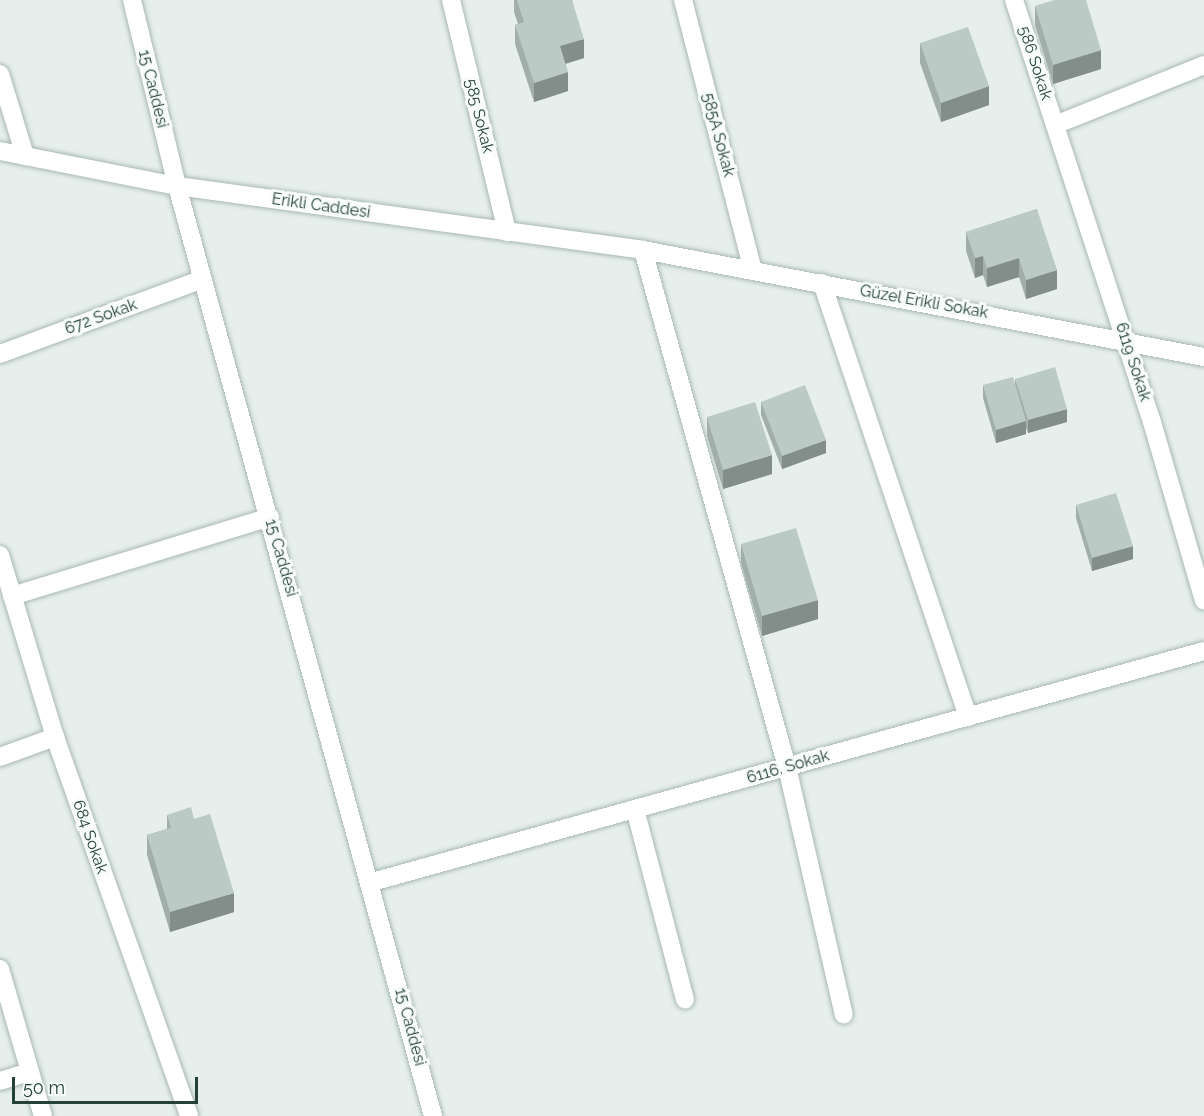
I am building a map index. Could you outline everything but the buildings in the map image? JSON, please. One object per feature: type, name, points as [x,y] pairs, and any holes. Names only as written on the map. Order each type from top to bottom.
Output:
[{"type":"street","name":"15 Caddesi","points":[[132,0],[177,186],[372,882],[433,1116]]},
{"type":"street","name":"585 Sokak","points":[[451,0],[507,232]]},
{"type":"street","name":"585A Sokak","points":[[683,0],[753,271]]},
{"type":"street","name":"586 Sokak","points":[[1014,0],[1055,125]]},
{"type":"street","points":[[1055,125],[1204,65]]},
{"type":"street","points":[[0,74],[25,156]]},
{"type":"street","name":"6119 Sokak","points":[[1055,125],[1126,342],[1204,601]]},
{"type":"street","name":"Erikli Caddesi","points":[[0,151],[177,186],[643,250]]},
{"type":"street","name":"Güzel Erikli Sokak","points":[[643,250],[1204,357]]},
{"type":"street","points":[[643,250],[787,767],[844,1015]]},
{"type":"street","name":"672 Sokak","points":[[0,354],[203,279]]},
{"type":"street","points":[[822,284],[968,717]]},
{"type":"street","points":[[12,596],[270,517]]},
{"type":"street","name":"684 Sokak","points":[[0,555],[55,737],[189,1116]]},
{"type":"street","name":"6116. Sokak","points":[[372,882],[1204,651]]},
{"type":"street","points":[[0,757],[55,737]]},
{"type":"street","points":[[635,809],[686,1000]]},
{"type":"street","points":[[0,969],[43,1116]]},
{"type":"street","points":[[0,1081],[29,1072]]}]
